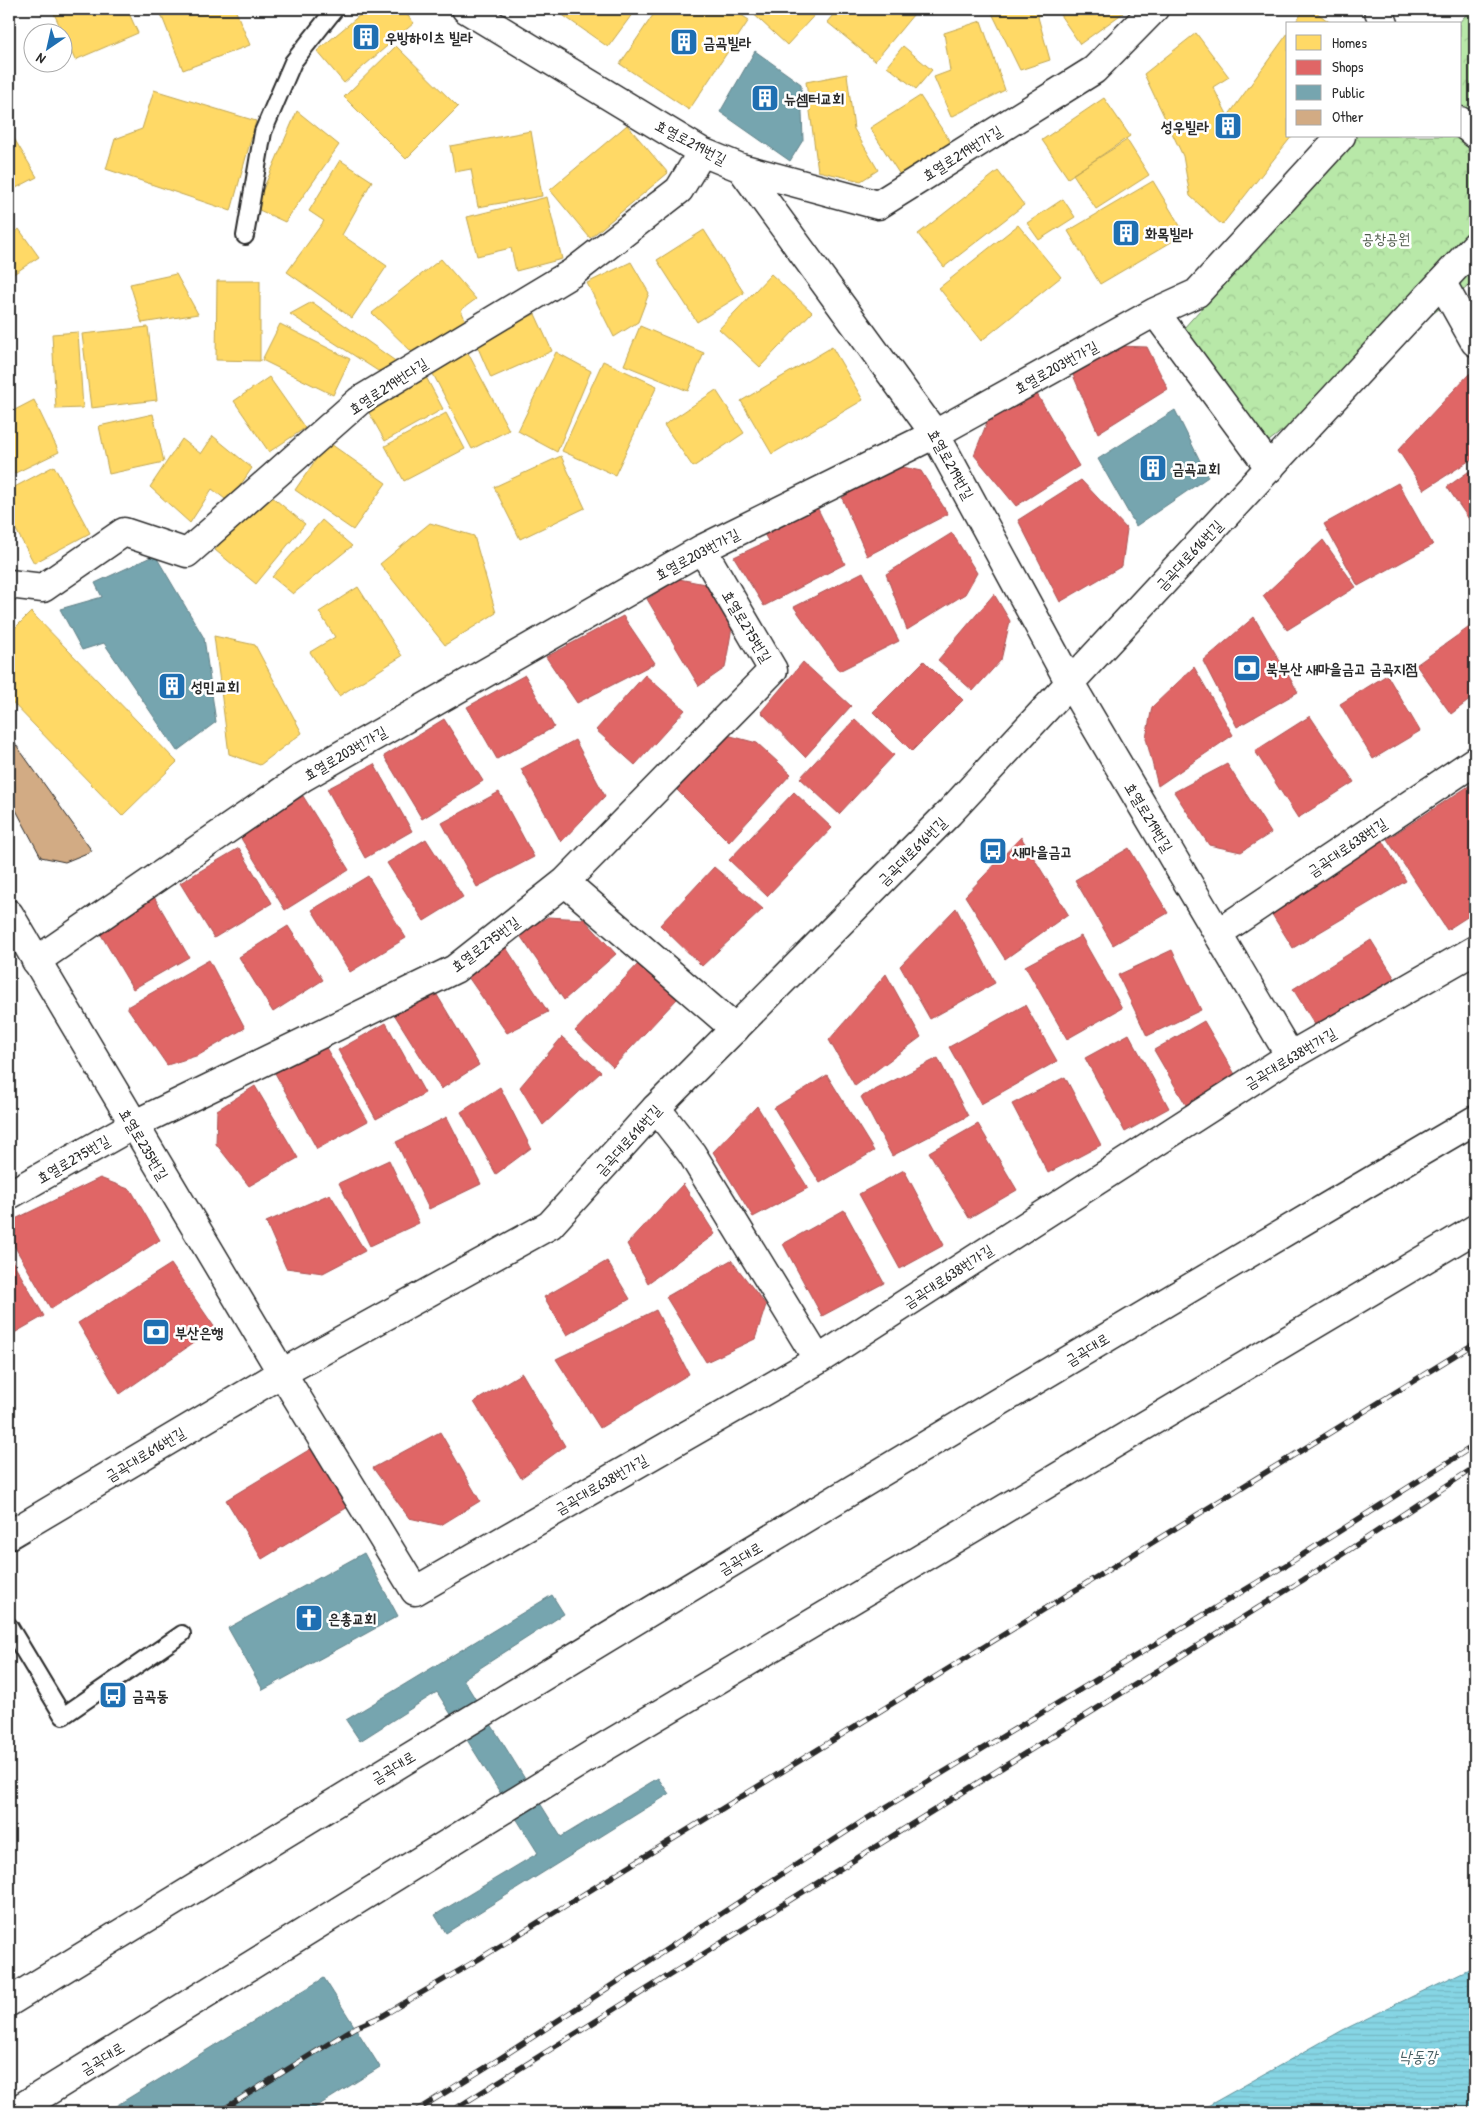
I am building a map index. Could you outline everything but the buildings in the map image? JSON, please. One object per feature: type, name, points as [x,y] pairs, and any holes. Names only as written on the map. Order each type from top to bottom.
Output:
[{"type":"street","name":"효열로219번길","points":[[466,9],[702,152],[741,168],[935,434],[1070,683],[1290,1056]]},
{"type":"street","name":"효열로219번가길","points":[[741,168],[878,205],[1094,70],[1154,9]]},
{"type":"street","points":[[1378,9],[1383,22]]},
{"type":"street","points":[[1462,123],[1475,134]]},
{"type":"street","name":"효열로203번가길","points":[[36,961],[303,777],[702,549],[935,434],[1155,312],[1197,293],[1339,138]]},
{"type":"street","name":"효열로219번다길","points":[[11,580],[43,588],[124,532],[187,553],[359,401],[572,273],[664,202],[679,190],[702,152]]},
{"type":"street","name":"금곡대로616번길","points":[[9,1535],[282,1373],[550,1226],[656,1108],[949,813],[1475,246]]},
{"type":"street","points":[[1442,283],[1475,342]]},
{"type":"street","points":[[1155,312],[1270,468]]},
{"type":"street","name":"효열로275번길","points":[[9,1195],[133,1125],[455,969],[565,882],[773,670],[702,549]]},
{"type":"street","name":"금곡대로638번길","points":[[1218,933],[1475,762]]},
{"type":"street","points":[[565,882],[735,1029]]},
{"type":"street","name":"효열로235번길","points":[[9,914],[282,1373]]},
{"type":"street","name":"금곡대로638번가길","points":[[282,1373],[415,1591],[818,1360],[1290,1056],[1475,950]]},
{"type":"street","points":[[656,1108],[692,1154],[818,1360]]},
{"type":"street","name":"금곡대로","points":[[9,2002],[635,1621],[1475,1120]]},
{"type":"street","name":"금곡대로","points":[[14,2112],[601,1749],[1475,1229]]},
{"type":"lane","points":[[245,236],[263,132],[293,62],[335,9]]},
{"type":"lane","points":[[9,1626],[63,1716],[182,1634]]},
{"type":"green space","name":"공창공원","points":[[1471,9],[1475,9],[1475,281],[1269,441],[1183,329],[1354,138],[1462,138],[1462,22],[1460,22]]},
{"type":"water","name":"낙동강","points":[[1475,1966],[1475,2112],[1197,2112],[1343,2030]]},
{"type":"railway","points":[[219,2112],[354,2028],[382,2016],[479,1959],[1475,1343]]},
{"type":"railway","points":[[414,2112],[496,2061],[863,1821],[1291,1562],[1475,1445]]},
{"type":"railway","points":[[450,2112],[1303,1580],[1475,1467]]},
{"type":"place","name":"우방하이츠 빌라","points":[[366,37]]},
{"type":"place","name":"금곡빌라","points":[[684,42]]},
{"type":"place","name":"뉴셈터교회","points":[[765,98]]},
{"type":"place","name":"성우빌라","points":[[1228,126]]},
{"type":"place","name":"화목빌라","points":[[1126,233]]},
{"type":"place","name":"금곡교회","points":[[1153,468]]},
{"type":"place","name":"북부산 새마을금고 금곡지점","points":[[1247,668]]},
{"type":"place","name":"성민교회","points":[[172,686]]},
{"type":"place","name":"새마을금고","points":[[993,851]]},
{"type":"place","name":"부산은행","points":[[156,1332]]},
{"type":"place","name":"은총교회","points":[[309,1618]]},
{"type":"place","name":"금곡동","points":[[113,1695]]}]
